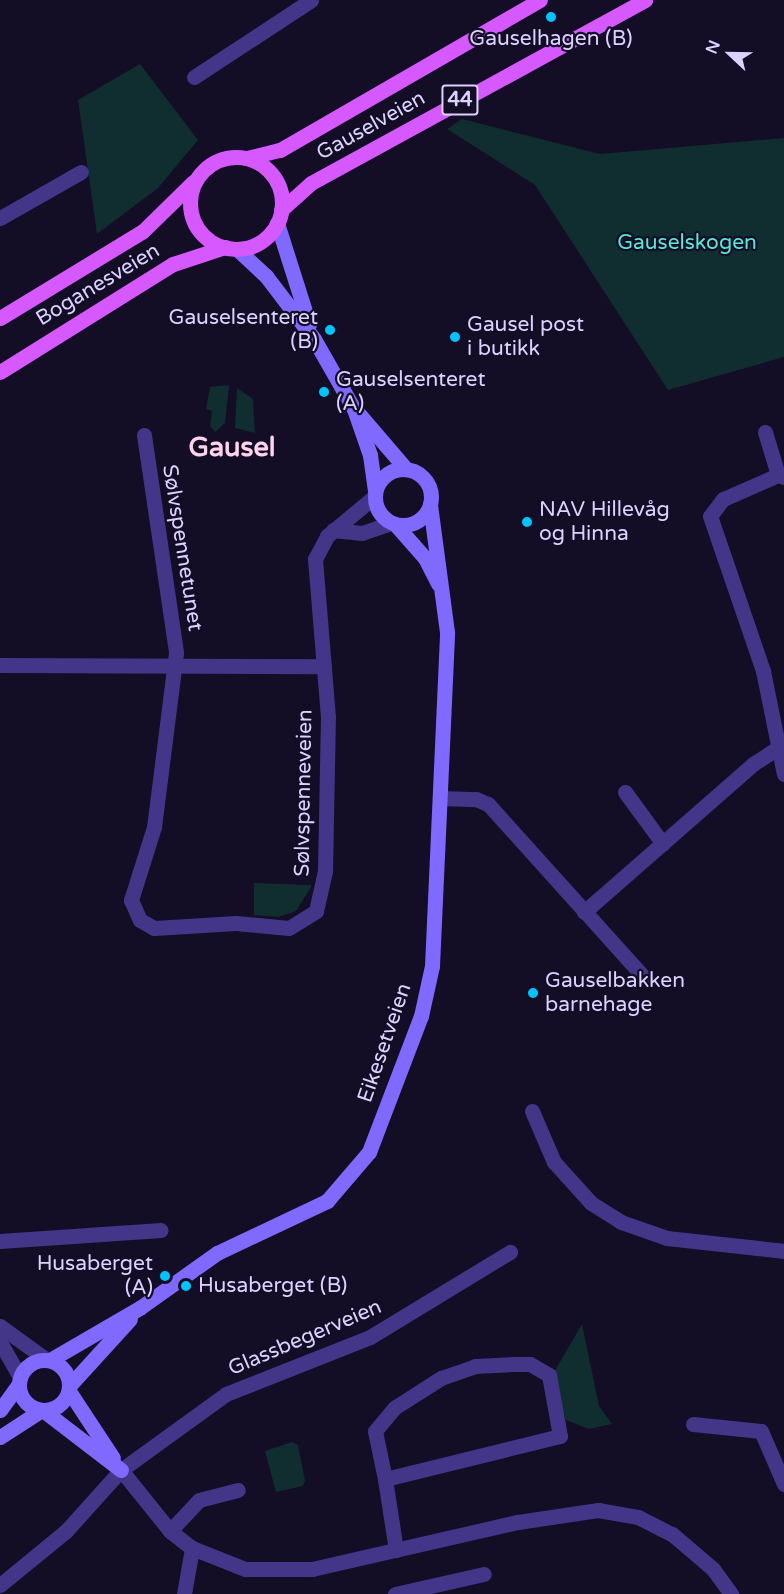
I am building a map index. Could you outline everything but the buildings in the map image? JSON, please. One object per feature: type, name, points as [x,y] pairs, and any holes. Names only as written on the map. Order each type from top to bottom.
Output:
[{"type":"main road","name":"Gauselveien","points":[[247,158],[280,150],[540,0]]},
{"type":"main road","name":"Gauselveien","points":[[279,217],[311,183],[645,0]]},
{"type":"main road","name":"44","points":[[197,178],[219,159],[247,158]]},
{"type":"main road","points":[[247,158],[276,180],[279,217],[314,339]]},
{"type":"main road","points":[[197,178],[190,209],[195,225],[231,248],[266,276],[314,339],[354,409],[370,455],[376,507],[393,523],[417,522],[430,504],[429,486],[406,469],[354,409]]},
{"type":"main road","name":"Boganesveien","points":[[0,318],[109,248],[150,225],[197,178]]},
{"type":"main road","name":"44","points":[[231,248],[260,241],[279,217]]},
{"type":"main road","name":"Boganesveien","points":[[0,372],[173,264],[231,248]]},
{"type":"main road","points":[[375,494],[386,474],[406,469]]},
{"type":"main road","name":"Eikesetveien","points":[[48,1360],[141,1307],[217,1253],[327,1202],[364,1160],[426,996],[441,798],[447,632],[430,504]]},
{"type":"main road","name":"Eikesetveien","points":[[393,523],[425,558],[443,595]]},
{"type":"main road","name":"Eikesetveien","points":[[69,1388],[141,1307]]},
{"type":"main road","points":[[0,1410],[26,1367],[48,1360],[67,1374],[69,1388],[121,1470]]},
{"type":"main road","points":[[19,1381],[21,1397],[121,1470]]},
{"type":"main road","points":[[0,1437],[42,1411],[55,1409],[69,1388]]},
{"type":"street","points":[[194,77],[311,0]]},
{"type":"street","points":[[0,218],[81,172]]},
{"type":"street","points":[[765,432],[781,476],[723,500],[710,516],[763,671],[784,774]]},
{"type":"street","name":"Sølvspennetunet","points":[[144,435],[176,667]]},
{"type":"street","points":[[0,665],[324,666],[315,559],[319,545],[375,494]]},
{"type":"street","points":[[333,530],[362,532],[393,523]]},
{"type":"street","name":"Sølvspenneveien","points":[[176,667],[154,827],[131,900],[140,920],[154,928],[236,923],[289,928],[316,911],[327,834],[324,666]]},
{"type":"street","points":[[584,912],[753,764],[778,748]]},
{"type":"street","points":[[625,792],[663,844]]},
{"type":"street","points":[[441,798],[476,799],[488,804],[644,977]]},
{"type":"street","points":[[531,1111],[554,1162],[577,1191],[610,1216],[667,1238],[784,1251]]},
{"type":"street","points":[[0,1241],[161,1230]]},
{"type":"street","name":"Glassbegerveien","points":[[0,1585],[66,1531],[121,1470],[226,1394],[370,1337],[510,1252]]},
{"type":"street","points":[[0,1326],[48,1360]]},
{"type":"street","points":[[0,1342],[19,1381]]},
{"type":"street","points":[[385,1479],[560,1436],[549,1375],[530,1365],[475,1366],[412,1393],[376,1427],[396,1550]]},
{"type":"street","points":[[693,1424],[761,1431],[784,1484]]},
{"type":"street","points":[[121,1470],[170,1531],[192,1548],[227,1565],[286,1572],[561,1513],[607,1511],[638,1517],[672,1534],[713,1569],[731,1594]]},
{"type":"street","points":[[170,1531],[199,1500],[238,1490]]},
{"type":"street","points":[[184,1594],[192,1548]]},
{"type":"street","points":[[395,1594],[484,1574]]},
{"type":"green space","points":[[140,64],[198,140],[158,188],[97,234],[78,100]]},
{"type":"green space","name":"Gauselskogen","points":[[462,119],[600,154],[784,138],[784,357],[668,390],[535,185],[447,129]]},
{"type":"green space","points":[[229,385],[225,423],[215,432],[210,426],[212,411],[206,409],[210,387]]},
{"type":"green space","points":[[237,388],[253,399],[255,433],[235,428]]},
{"type":"green space","points":[[254,883],[311,885],[311,887],[296,911],[279,917],[254,915]]},
{"type":"green space","points":[[582,1324],[599,1406],[612,1424],[589,1429],[566,1420],[553,1374]]},
{"type":"green space","points":[[292,1442],[298,1445],[305,1481],[303,1486],[276,1492],[265,1451]]},
{"type":"place","name":"Gauselhagen (B)","points":[[551,17]]},
{"type":"place","name":"Gauselsenteret (B)","points":[[330,330]]},
{"type":"place","name":"Gausel post i butikk","points":[[455,337]]},
{"type":"place","name":"Gauselsenteret (A)","points":[[324,392]]},
{"type":"place","name":"NAV Hillevåg og Hinna","points":[[527,522]]},
{"type":"place","name":"Gauselbakken barnehage","points":[[533,993]]},
{"type":"place","name":"Husaberget (A)","points":[[165,1276]]},
{"type":"place","name":"Husaberget (B)","points":[[186,1286]]},
{"type":"district","name":"Gausel","points":[[232,448]]}]
